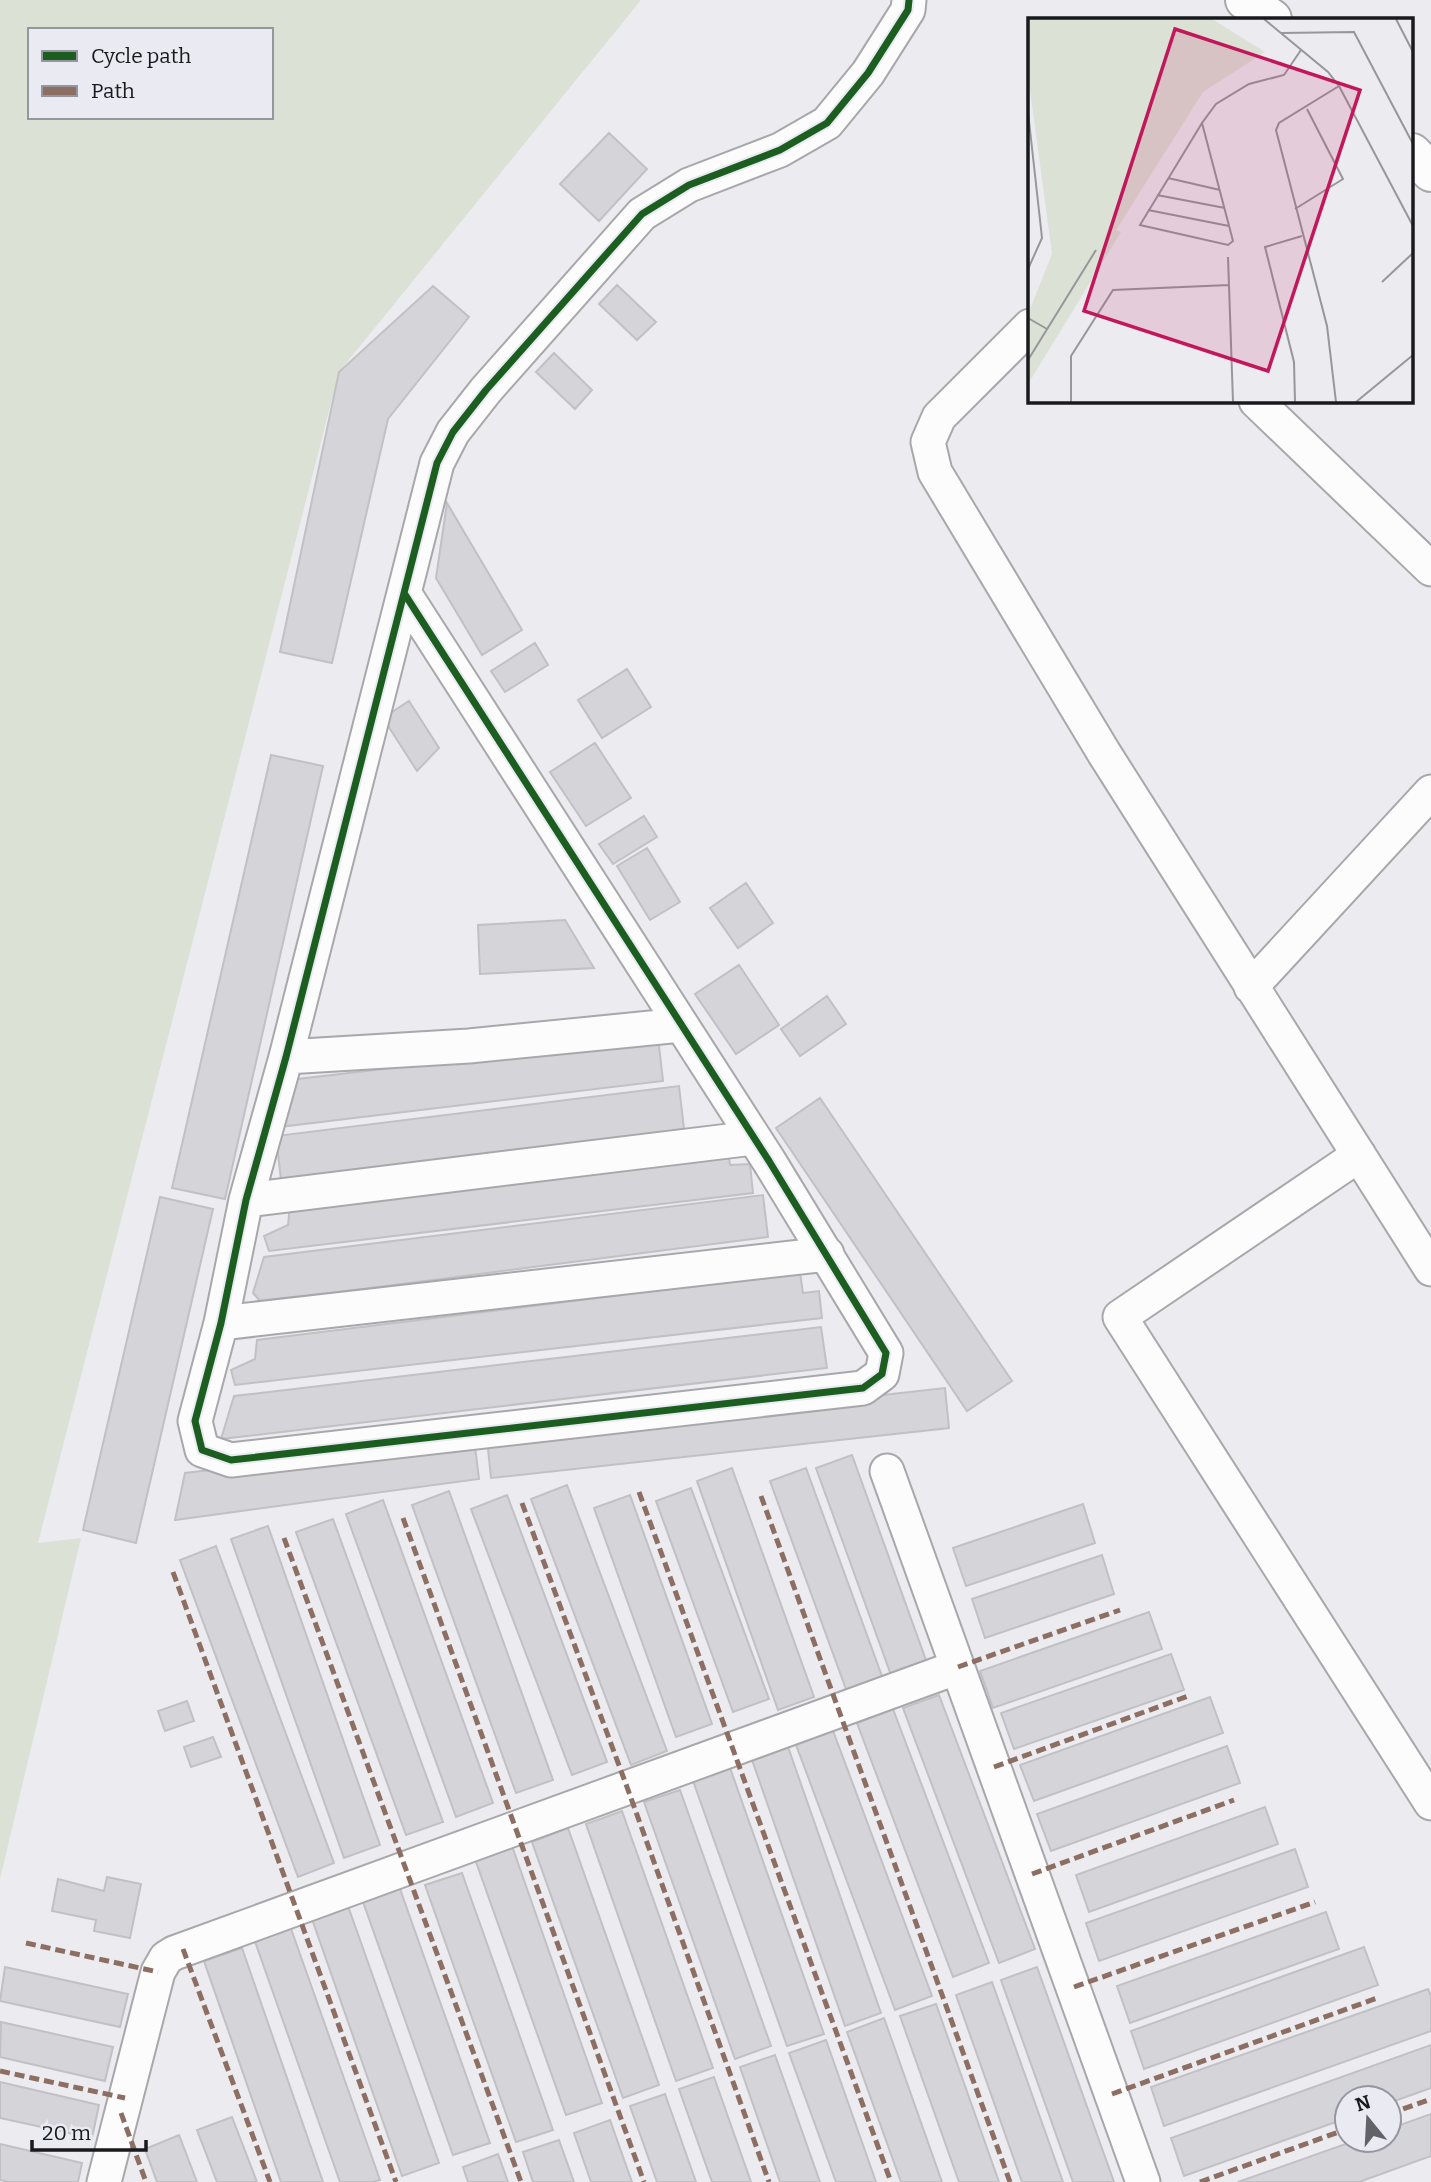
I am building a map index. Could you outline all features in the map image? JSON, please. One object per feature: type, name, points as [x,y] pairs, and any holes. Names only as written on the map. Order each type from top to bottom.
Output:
[{"type":"street","points":[[404,593],[827,1254],[886,1353],[882,1374],[863,1388],[231,1460],[202,1450],[195,1421],[221,1323],[246,1200],[286,1057],[437,463],[453,432],[486,390],[642,214],[689,185],[779,150],[827,123],[868,73],[908,10],[909,0]]},
{"type":"street","points":[[1245,0],[1271,18]]},
{"type":"street","points":[[1414,155],[1431,172]]},
{"type":"street","points":[[1028,329],[939,417],[928,442],[935,472],[1104,753],[1431,1269]]},
{"type":"street","points":[[1257,402],[1431,569]]},
{"type":"street","points":[[1251,987],[1431,792]]},
{"type":"street","points":[[286,1057],[469,1046],[681,1025]]},
{"type":"street","points":[[246,1200],[753,1138]]},
{"type":"street","points":[[1359,1155],[1120,1317],[1431,1803]]},
{"type":"street","points":[[221,1323],[827,1254]]},
{"type":"street","points":[[887,1471],[1143,2182]]},
{"type":"street","points":[[104,2182],[158,1972],[166,1958],[174,1953],[958,1667]]},
{"type":"shaded area","points":[[0,0],[641,0],[339,372],[38,1543],[81,1538],[0,1879]]},
{"type":"building","points":[[609,133],[647,169],[599,221],[560,184]]},
{"type":"building","points":[[617,285],[656,322],[637,340],[599,304]]},
{"type":"building","points":[[433,286],[469,317],[388,419],[332,663],[280,652],[339,372]]},
{"type":"building","points":[[554,353],[592,390],[575,409],[536,372]]},
{"type":"building","points":[[447,503],[522,630],[482,655],[436,578]]},
{"type":"building","points":[[535,643],[548,665],[505,692],[491,671]]},
{"type":"building","points":[[627,669],[651,707],[602,738],[578,700]]},
{"type":"building","points":[[409,701],[439,748],[417,771],[383,718]]},
{"type":"building","points":[[595,743],[631,798],[586,826],[550,772]]},
{"type":"building","points":[[271,755],[323,766],[225,1199],[172,1188]]},
{"type":"building","points":[[644,816],[657,837],[613,864],[599,844]]},
{"type":"building","points":[[647,848],[680,902],[650,920],[617,866]]},
{"type":"building","points":[[746,883],[773,923],[738,948],[710,908]]},
{"type":"building","points":[[565,920],[594,968],[480,974],[478,925]]},
{"type":"building","points":[[739,965],[779,1025],[736,1054],[695,994]]},
{"type":"building","points":[[827,996],[846,1024],[800,1056],[781,1029]]},
{"type":"building","points":[[658,1037],[663,1081],[279,1127],[289,1080]]},
{"type":"building","points":[[679,1086],[684,1129],[281,1180],[276,1136]]},
{"type":"building","points":[[820,1098],[1012,1381],[967,1411],[776,1128]]},
{"type":"building","points":[[728,1151],[730,1165],[750,1164],[753,1193],[269,1251],[264,1236],[288,1225],[290,1205]]},
{"type":"building","points":[[763,1195],[768,1237],[261,1302],[253,1293],[264,1257]]},
{"type":"building","points":[[160,1197],[213,1209],[136,1543],[83,1530]]},
{"type":"building","points":[[800,1273],[803,1293],[819,1291],[822,1318],[235,1385],[231,1370],[255,1359],[257,1340]]},
{"type":"building","points":[[821,1327],[827,1368],[221,1439],[234,1396]]},
{"type":"building","points":[[945,1388],[949,1428],[491,1478],[487,1439]]},
{"type":"building","points":[[474,1438],[479,1479],[175,1520],[185,1473]]},
{"type":"building","points":[[852,1455],[927,1663],[891,1675],[816,1468]]},
{"type":"building","points":[[732,1468],[814,1697],[778,1710],[697,1481]]},
{"type":"building","points":[[806,1468],[883,1679],[847,1692],[770,1481]]},
{"type":"building","points":[[567,1485],[667,1751],[631,1765],[531,1499]]},
{"type":"building","points":[[691,1488],[769,1699],[733,1712],[656,1501]]},
{"type":"building","points":[[449,1491],[553,1780],[516,1793],[412,1505]]},
{"type":"building","points":[[507,1495],[607,1762],[572,1775],[471,1509]]},
{"type":"building","points":[[630,1495],[712,1724],[676,1737],[594,1508]]},
{"type":"building","points":[[383,1500],[493,1803],[456,1817],[346,1514]]},
{"type":"building","points":[[1083,1504],[1095,1543],[966,1586],[953,1548]]},
{"type":"building","points":[[333,1519],[443,1822],[406,1835],[296,1532]]},
{"type":"building","points":[[268,1526],[380,1845],[344,1858],[231,1539]]},
{"type":"building","points":[[216,1546],[334,1863],[298,1877],[180,1560]]},
{"type":"building","points":[[1102,1555],[1114,1594],[985,1638],[972,1599]]},
{"type":"building","points":[[1149,1612],[1162,1649],[993,1708],[980,1671]]},
{"type":"building","points":[[1171,1654],[1184,1690],[1014,1749],[1001,1713]]},
{"type":"building","points":[[939,1695],[1035,1949],[999,1963],[903,1708]]},
{"type":"building","points":[[1210,1697],[1223,1733],[1034,1801],[1020,1765]]},
{"type":"building","points":[[187,1701],[194,1721],[165,1731],[158,1711]]},
{"type":"building","points":[[893,1709],[989,1963],[953,1977],[857,1723]]},
{"type":"building","points":[[832,1728],[932,1996],[895,2010],[795,1742]]},
{"type":"building","points":[[213,1737],[221,1757],[191,1767],[184,1747]]},
{"type":"building","points":[[787,1744],[881,2013],[845,2026],[751,1757]]},
{"type":"building","points":[[1227,1746],[1240,1783],[1051,1851],[1037,1814]]},
{"type":"building","points":[[729,1765],[824,2034],[787,2046],[692,1778]]},
{"type":"building","points":[[680,1790],[771,2046],[735,2059],[644,1802]]},
{"type":"building","points":[[1265,1807],[1278,1844],[1089,1912],[1076,1875]]},
{"type":"building","points":[[622,1811],[713,2068],[676,2081],[586,1824]]},
{"type":"building","points":[[568,1828],[659,2085],[623,2098],[532,1842]]},
{"type":"building","points":[[512,1846],[602,2103],[566,2115],[475,1859]]},
{"type":"building","points":[[1295,1849],[1308,1887],[1099,1961],[1086,1923]]},
{"type":"building","points":[[462,1873],[553,2130],[516,2142],[425,1885]]},
{"type":"building","points":[[107,1877],[141,1884],[130,1938],[94,1931],[96,1920],[52,1911],[58,1879],[104,1891]]},
{"type":"building","points":[[399,1886],[490,2143],[453,2155],[362,1899]]},
{"type":"building","points":[[348,1906],[439,2163],[402,2176],[312,1919]]},
{"type":"building","points":[[1326,1912],[1339,1949],[1130,2023],[1117,1986]]},
{"type":"building","points":[[289,1923],[380,2180],[340,2182],[253,1936]]},
{"type":"building","points":[[1364,1947],[1378,1985],[1144,2069],[1131,2031]]},
{"type":"building","points":[[242,1948],[323,2182],[281,2182],[204,1961]]},
{"type":"building","points":[[5,1967],[128,1994],[120,2027],[0,2001]]},
{"type":"building","points":[[1037,1967],[1114,2182],[1073,2182],[1001,1980]]},
{"type":"building","points":[[992,1982],[1063,2182],[1022,2182],[956,1995]]},
{"type":"building","points":[[1428,1989],[1431,1996],[1431,2031],[1164,2126],[1151,2087]]},
{"type":"building","points":[[936,2004],[999,2182],[959,2182],[900,2016]]},
{"type":"building","points":[[884,2018],[942,2182],[901,2182],[847,2032]]},
{"type":"building","points":[[1,2022],[113,2047],[105,2081],[0,2057]]},
{"type":"building","points":[[826,2040],[876,2182],[836,2182],[789,2053]]},
{"type":"building","points":[[1431,2045],[1431,2088],[1403,2098],[1403,2084],[1333,2084],[1333,2123],[1184,2176],[1171,2138]]},
{"type":"building","points":[[775,2055],[820,2182],[780,2182],[740,2067]]},
{"type":"building","points":[[714,2077],[751,2182],[712,2182],[679,2089]]},
{"type":"building","points":[[0,2082],[99,2105],[92,2138],[0,2118]]},
{"type":"building","points":[[665,2094],[696,2182],[657,2182],[630,2106]]},
{"type":"building","points":[[1431,2114],[1431,2156],[1359,2182],[1238,2182],[1333,2148],[1333,2154],[1403,2154],[1403,2124]]},
{"type":"building","points":[[232,2117],[257,2182],[217,2182],[197,2130]]},
{"type":"building","points":[[610,2120],[632,2182],[591,2182],[574,2133]]},
{"type":"building","points":[[179,2135],[197,2182],[157,2182],[145,2149]]},
{"type":"building","points":[[559,2140],[574,2182],[533,2182],[523,2152]]},
{"type":"building","points":[[0,2144],[82,2163],[78,2182],[0,2180]]},
{"type":"building","points":[[498,2154],[508,2182],[468,2182],[463,2167]]},
{"type":"marked path","points":[[639,1492],[891,2182]]},
{"type":"marked path","points":[[761,1496],[1010,2182]]},
{"type":"marked path","points":[[522,1503],[769,2182]]},
{"type":"marked path","points":[[403,1518],[644,2182]]},
{"type":"marked path","points":[[284,1538],[521,2182]]},
{"type":"marked path","points":[[173,1572],[396,2182]]},
{"type":"marked path","points":[[958,1667],[1120,1610]]},
{"type":"marked path","points":[[994,1767],[1188,1696]]},
{"type":"marked path","points":[[1032,1874],[1234,1800]]},
{"type":"marked path","points":[[1074,1987],[1315,1902]]},
{"type":"marked path","points":[[26,1943],[158,1972]]},
{"type":"marked path","points":[[183,1949],[270,2182]]},
{"type":"marked path","points":[[1112,2094],[1380,1997]]},
{"type":"marked path","points":[[0,2071],[125,2098]]},
{"type":"marked path","points":[[1403,2109],[1431,2099]]},
{"type":"marked path","points":[[121,2113],[146,2182]]},
{"type":"marked path","points":[[1200,2182],[1333,2134]]},
{"type":"cycle path","points":[[404,593],[286,1057],[246,1200],[221,1323],[195,1421],[202,1450],[231,1460],[863,1388],[882,1374],[886,1353],[769,1161],[404,593],[437,463],[453,432],[486,390],[642,214],[689,185],[780,150],[827,123],[868,73],[908,10],[909,0]]}]
